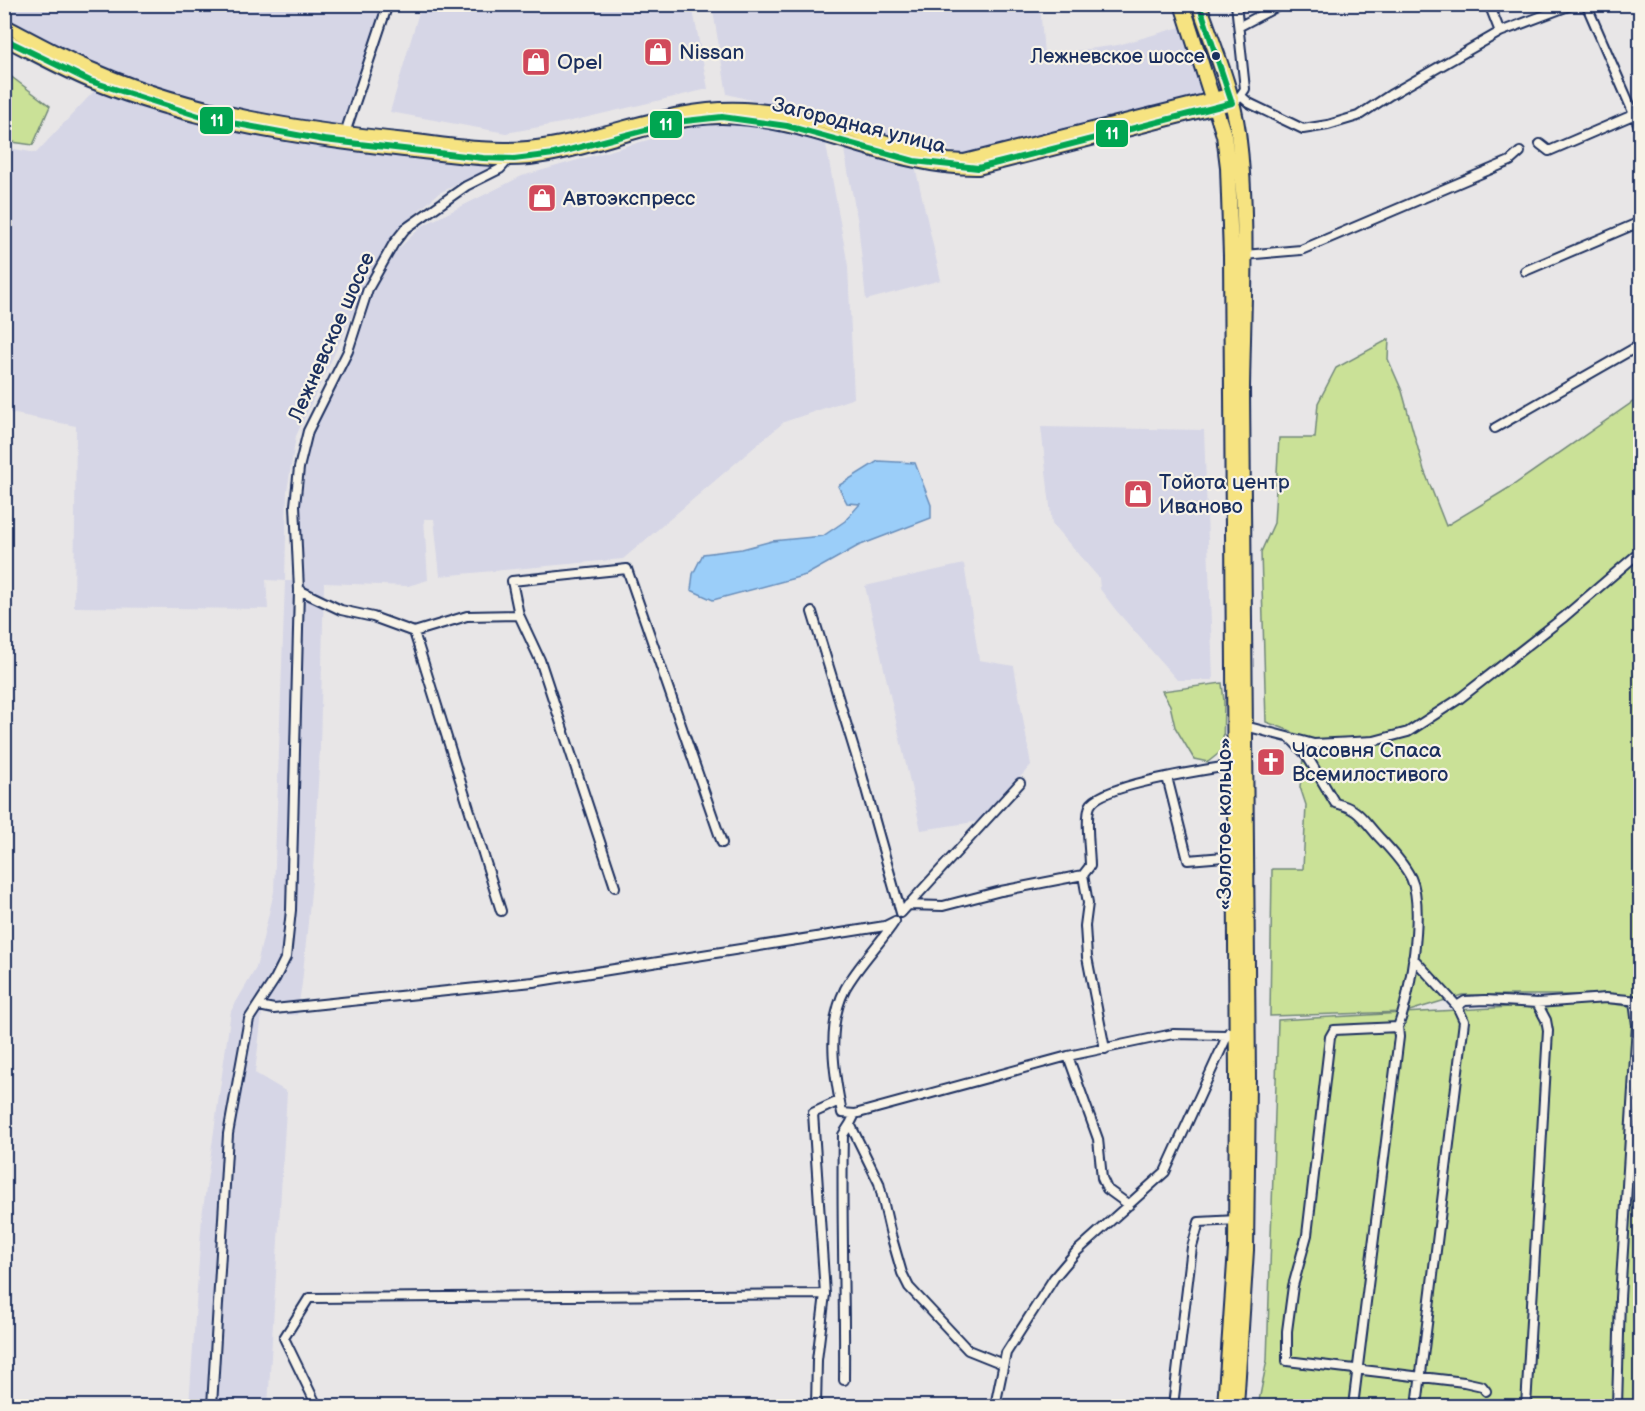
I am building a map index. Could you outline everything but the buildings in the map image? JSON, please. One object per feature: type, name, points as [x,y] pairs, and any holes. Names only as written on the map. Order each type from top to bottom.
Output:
[{"type":"highway","points":[[1182,4],[1224,135],[1239,251]]},
{"type":"highway","points":[[1199,4],[1234,98],[1238,131],[1239,251]]},
{"type":"highway","name":"«Золотое кольцо»","points":[[1236,1407],[1247,1220],[1245,726],[1239,251]]},
{"type":"highway","name":"«Золотое кольцо»","points":[[1225,1407],[1237,1220],[1235,765],[1239,251]]},
{"type":"main road","points":[[4,25],[95,71],[184,102],[278,124],[509,154]]},
{"type":"main road","points":[[4,39],[88,80],[116,91],[250,129],[350,144],[509,154]]},
{"type":"main road","name":"Загородная улица","points":[[509,154],[709,109],[747,109],[821,124],[940,158],[964,161],[1234,98]]},
{"type":"street","points":[[345,133],[388,4]]},
{"type":"street","points":[[1234,98],[1245,89],[1236,4]]},
{"type":"street","points":[[1240,26],[1282,4]]},
{"type":"street","points":[[1490,4],[1500,32]]},
{"type":"street","points":[[1234,98],[1303,129],[1328,125],[1358,116],[1389,95],[1500,32],[1574,4]]},
{"type":"street","points":[[1586,4],[1637,113],[1641,128]]},
{"type":"street","points":[[1540,144],[1549,151],[1637,113]]},
{"type":"street","points":[[1239,251],[1301,250],[1510,161],[1520,152]]},
{"type":"street","name":"Лежневское шоссе","points":[[212,1407],[228,1134],[249,1019],[259,1006],[286,957],[291,910],[299,590],[295,505],[298,468],[308,431],[348,351],[368,289],[394,243],[405,229],[466,186],[500,169],[509,154]]},
{"type":"street","points":[[1525,271],[1641,222]]},
{"type":"street","points":[[1495,428],[1641,345]]},
{"type":"street","points":[[1245,726],[1314,744],[1374,741],[1407,732],[1467,692],[1641,552]]},
{"type":"street","points":[[615,887],[540,660],[519,615],[512,581],[627,569],[722,843]]},
{"type":"street","points":[[299,590],[341,610],[373,617],[414,632],[467,616],[519,615]]},
{"type":"street","points":[[812,612],[901,913]]},
{"type":"street","points":[[414,632],[501,911]]},
{"type":"street","points":[[1292,740],[1307,756],[1335,803],[1353,807],[1396,857],[1411,879],[1416,898],[1410,986],[1398,1027],[1399,1037],[1353,1407]]},
{"type":"street","points":[[908,905],[944,906],[1001,891],[1083,875],[1090,866],[1089,807],[1096,798],[1167,777],[1235,765]]},
{"type":"street","points":[[1167,777],[1188,860],[1236,856]]},
{"type":"street","points":[[1020,783],[901,913],[845,990],[834,1032],[833,1047],[842,1113],[855,1114],[1068,1056],[1173,1034],[1227,1035]]},
{"type":"street","points":[[1083,875],[1088,903],[1085,926],[1087,957],[1105,1049]]},
{"type":"street","points":[[259,1006],[274,1009],[533,982],[885,926],[895,921]]},
{"type":"street","points":[[1413,958],[1457,1006],[1464,1021],[1417,1407]]},
{"type":"street","points":[[1457,1006],[1465,1001],[1537,1003],[1606,998],[1637,1001],[1620,1298],[1617,1407]]},
{"type":"street","points":[[1526,1407],[1548,1032],[1546,1020],[1537,1003]]},
{"type":"street","points":[[994,1407],[1006,1353],[1054,1278],[1076,1252],[1165,1172],[1227,1035],[1237,1017],[1247,1006]]},
{"type":"street","points":[[1398,1027],[1334,1030],[1330,1037],[1307,1235],[1293,1286],[1287,1331],[1287,1361],[1464,1382],[1482,1386],[1486,1391]]},
{"type":"street","points":[[1068,1056],[1098,1139],[1102,1178],[1107,1189],[1129,1205]]},
{"type":"street","points":[[816,1407],[817,1360],[825,1294],[813,1113],[839,1101]]},
{"type":"street","points":[[844,1380],[841,1250],[844,1216],[843,1135],[855,1114]]},
{"type":"street","points":[[850,1124],[879,1183],[902,1273],[909,1287],[968,1350],[1003,1364]]},
{"type":"street","points":[[1173,1407],[1192,1247],[1199,1222],[1237,1220]]},
{"type":"street","points":[[318,1407],[284,1338],[309,1298],[825,1294]]},
{"type":"shaded area","points":[[4,5],[384,5],[340,128],[235,108],[163,89],[93,64],[5,19]]},
{"type":"shaded area","points":[[421,5],[692,5],[708,89],[567,122],[506,133],[390,112]]},
{"type":"shaded area","points":[[712,5],[1040,5],[1044,55],[1118,45],[1184,26],[1209,95],[972,156],[727,94]]},
{"type":"shaded area","points":[[96,89],[495,160],[497,166],[439,193],[397,230],[365,280],[360,299],[296,436],[287,491],[285,581],[266,580],[268,609],[74,607],[76,426],[5,412],[4,147],[36,153]]},
{"type":"shaded area","points":[[764,123],[825,139],[848,266],[854,398],[784,422],[623,559],[440,576],[434,519],[424,519],[428,580],[408,586],[324,583],[320,748],[313,871],[302,983],[297,1015],[262,1013],[255,1073],[287,1092],[268,1406],[189,1406],[202,1216],[231,1011],[256,968],[274,892],[285,581],[302,581],[299,519],[301,472],[313,431],[344,372],[372,295],[394,253],[422,226],[522,176],[700,125]]},
{"type":"shaded area","points":[[842,140],[914,162],[941,280],[866,300],[858,223]]},
{"type":"shaded area","points":[[1041,427],[1204,430],[1213,680],[1177,680],[1115,609],[1100,589],[1099,578],[1052,524]]},
{"type":"shaded area","points":[[964,564],[979,660],[1014,666],[1031,765],[981,821],[921,830],[865,586]]},
{"type":"green space","points":[[5,72],[50,106],[33,145],[5,141]]},
{"type":"green space","points":[[1389,339],[1388,359],[1402,391],[1424,470],[1446,526],[1512,486],[1640,397],[1640,995],[1462,995],[1406,1012],[1270,1016],[1272,869],[1303,869],[1306,805],[1300,787],[1304,747],[1291,731],[1266,722],[1261,552],[1274,523],[1279,438],[1315,438],[1318,403],[1336,368]]},
{"type":"green space","points":[[1222,683],[1223,750],[1208,762],[1194,759],[1175,727],[1170,705],[1162,691]]},
{"type":"green space","points":[[1601,1002],[1640,1008],[1640,1406],[1258,1406],[1267,1360],[1278,1020]]},
{"type":"water","points":[[878,461],[915,463],[931,505],[931,518],[858,546],[806,575],[713,600],[691,590],[693,574],[703,554],[742,549],[772,541],[823,536],[845,521],[860,504],[847,503],[838,486]]},
{"type":"transit line","name":"11","points":[[4,39],[90,81],[205,118],[324,140],[483,158],[514,159],[554,154],[676,122],[722,117],[787,126],[914,161],[978,168],[1232,103],[1199,4]]},
{"type":"place","name":"Nissan","points":[[658,52]]},
{"type":"place","name":"Лежневское шоссе","points":[[1216,56]]},
{"type":"place","name":"Opel","points":[[536,62]]},
{"type":"place","name":"Автоэкспресс","points":[[542,198]]},
{"type":"place","name":"Тойота центр Иваново","points":[[1138,494]]},
{"type":"place","name":"Часовня Спаса Всемилостивого","points":[[1271,762]]}]
